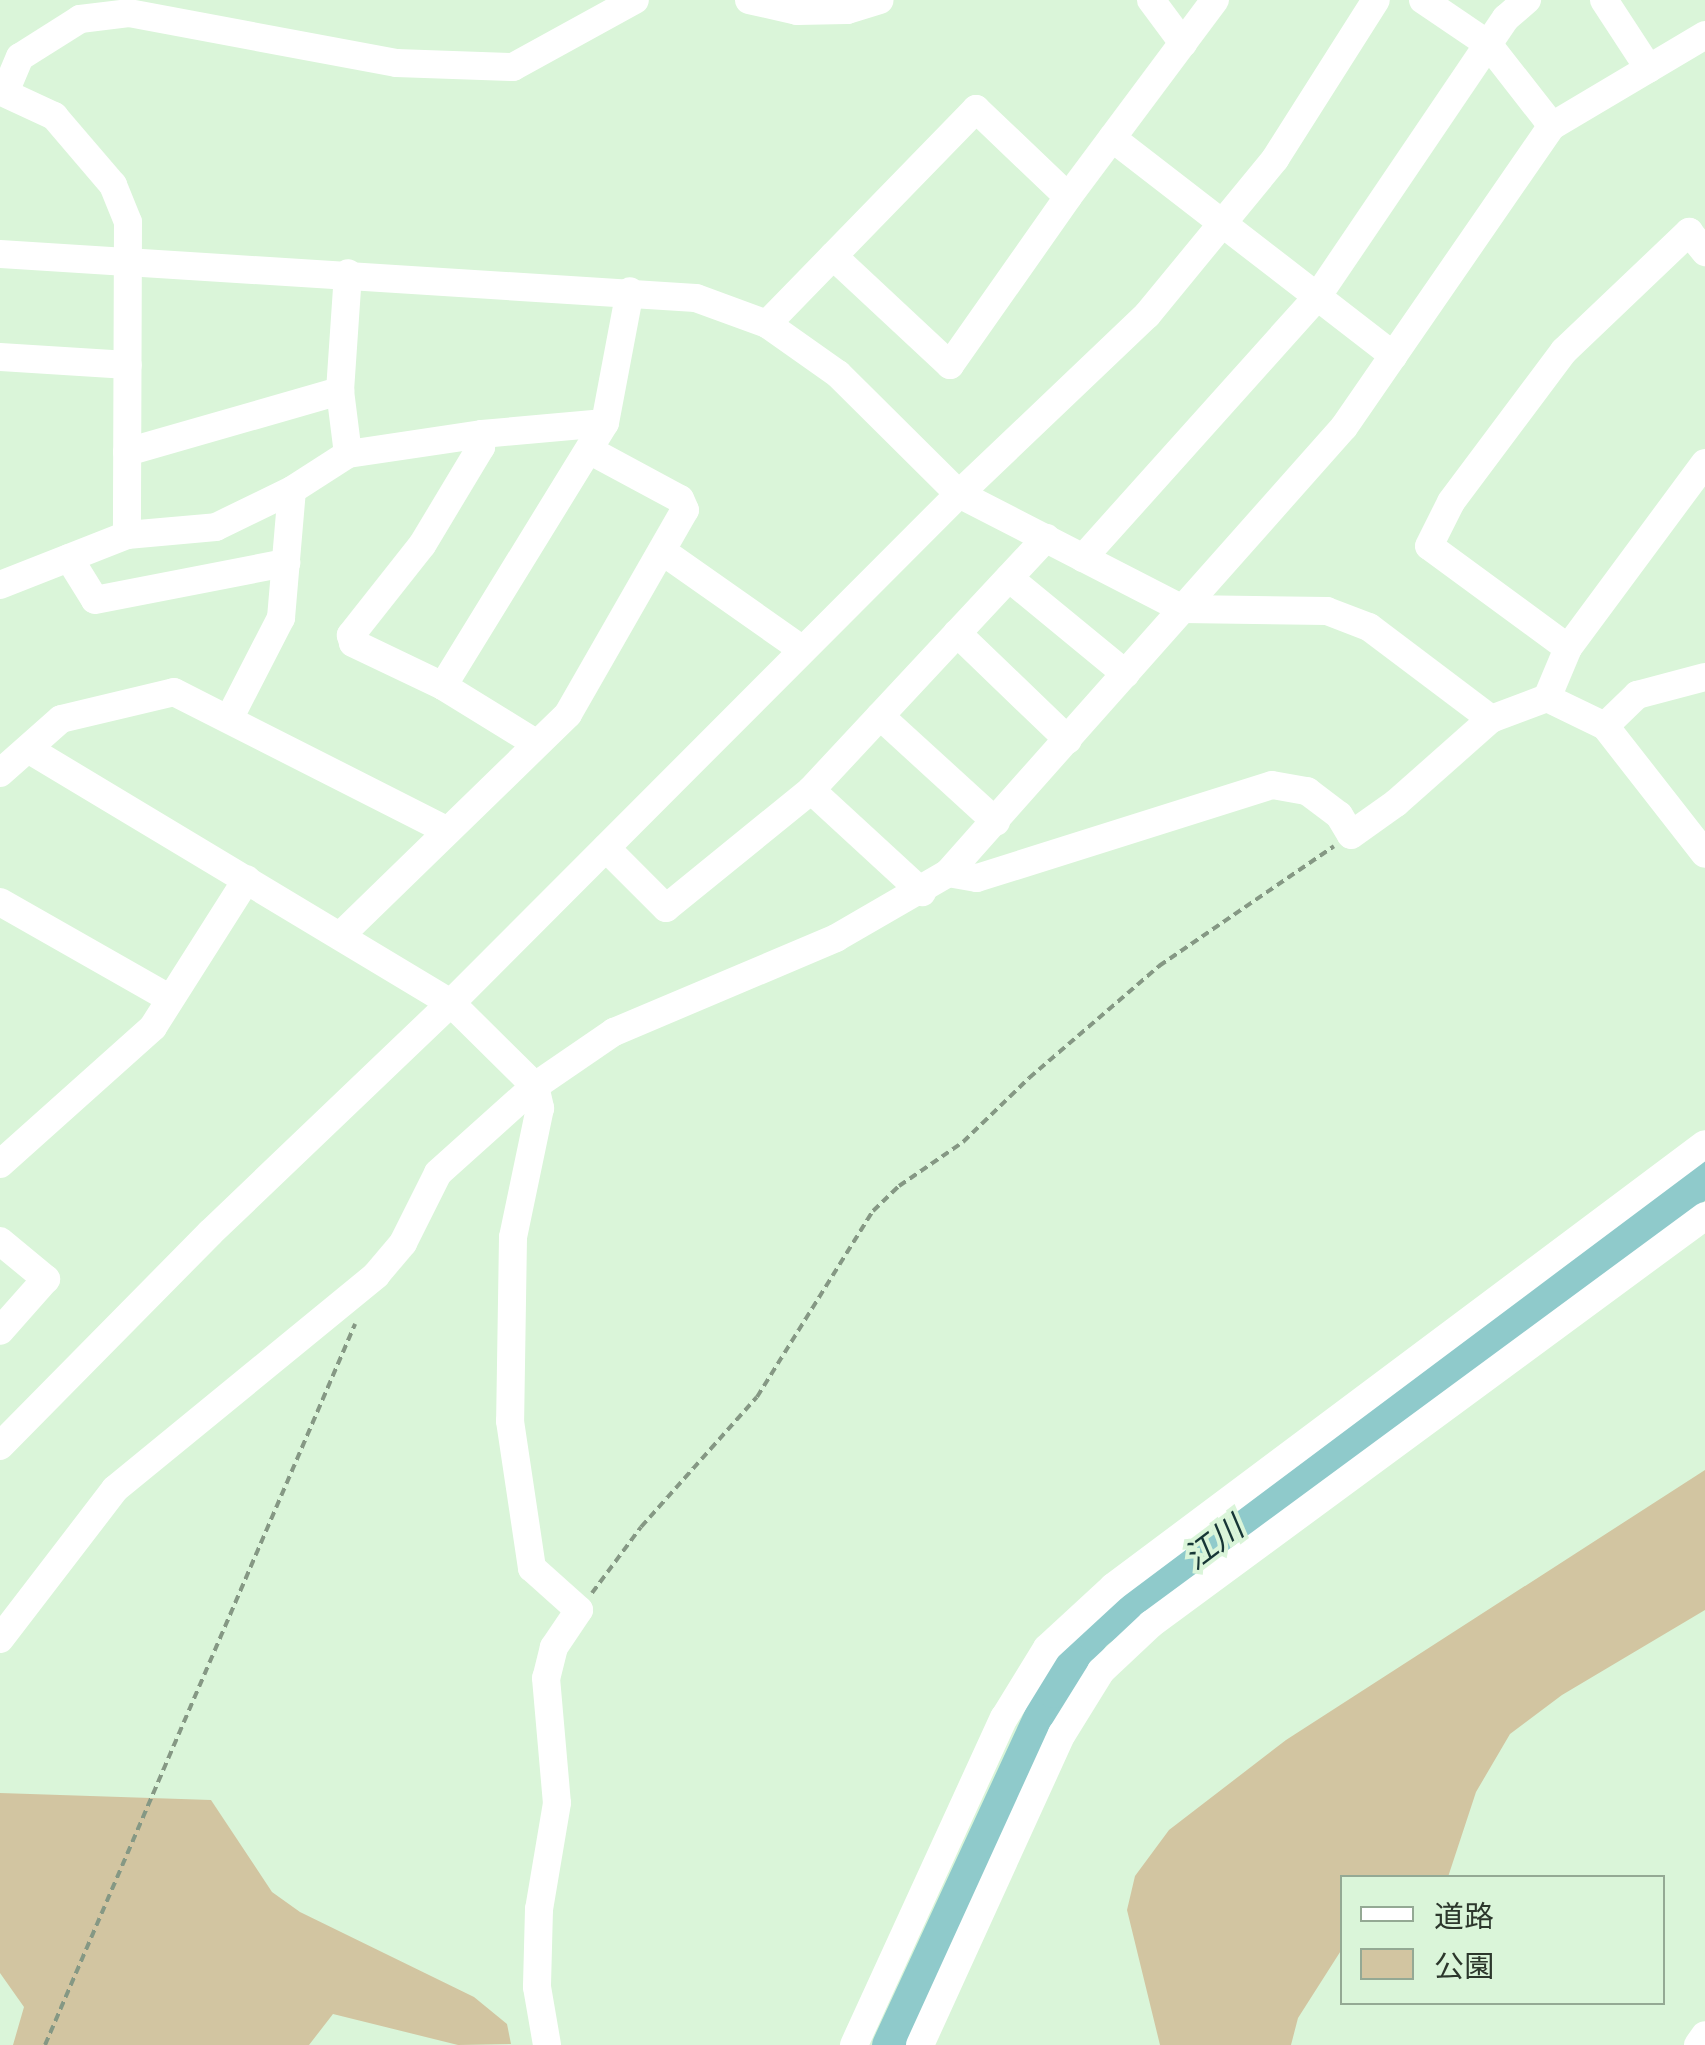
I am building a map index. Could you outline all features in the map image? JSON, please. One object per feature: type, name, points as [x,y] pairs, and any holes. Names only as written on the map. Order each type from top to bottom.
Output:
[{"type":"street","points":[[126,535],[131,260],[128,222],[104,172],[54,116],[3,91],[20,57],[80,19],[128,12],[396,62],[514,67],[635,0]]},
{"type":"street","points":[[749,0],[797,11],[847,10],[880,0]]},
{"type":"street","points":[[1151,0],[1183,44]]},
{"type":"street","points":[[833,256],[950,365],[1068,197],[1215,0]]},
{"type":"street","points":[[0,1446],[210,1233],[451,1003],[959,494],[1147,315],[1275,159],[1376,0]]},
{"type":"street","points":[[1423,0],[1488,44],[1552,126]]},
{"type":"street","points":[[1083,558],[1317,297],[1506,18],[1527,0]]},
{"type":"street","points":[[1604,0],[1648,69]]},
{"type":"street","points":[[0,1639],[114,1490],[376,1275],[403,1243],[438,1173],[535,1086],[614,1032],[836,938],[948,874],[1344,427],[1552,126],[1705,35]]},
{"type":"street","points":[[767,324],[976,109],[1068,197]]},
{"type":"street","points":[[1112,138],[1394,356]]},
{"type":"street","points":[[1568,648],[1430,546],[1451,502],[1564,351],[1689,232],[1705,252]]},
{"type":"street","points":[[0,254],[696,298],[767,324],[838,374],[959,494],[1183,609],[1271,608],[1341,616],[1369,626],[1491,719]]},
{"type":"street","points":[[348,273],[340,391],[348,454]]},
{"type":"street","points":[[443,686],[591,450],[604,423],[630,291]]},
{"type":"street","points":[[0,356],[128,366]]},
{"type":"street","points":[[128,452],[340,391]]},
{"type":"street","points":[[0,585],[126,535],[216,527],[292,490],[348,454],[482,434],[604,423]]},
{"type":"street","points":[[482,434],[481,446],[422,546],[351,635],[353,643],[443,686],[534,742]]},
{"type":"street","points":[[340,936],[534,742],[568,714],[684,510],[680,498],[591,450]]},
{"type":"street","points":[[1547,698],[1568,648],[1705,463]]},
{"type":"street","points":[[229,720],[281,618],[292,490]]},
{"type":"street","points":[[606,848],[666,908],[811,790],[1046,538]]},
{"type":"street","points":[[662,551],[802,650]]},
{"type":"street","points":[[69,558],[95,600],[286,563]]},
{"type":"street","points":[[1009,578],[1126,674]]},
{"type":"street","points":[[957,633],[1068,740]]},
{"type":"street","points":[[1605,726],[1637,695],[1705,677]]},
{"type":"street","points":[[0,773],[60,719],[174,692],[446,830]]},
{"type":"street","points":[[948,874],[977,878],[1272,785],[1308,791],[1339,815],[1351,835],[1396,803],[1491,719],[1547,698],[1605,726],[1705,854]]},
{"type":"street","points":[[880,716],[996,822]]},
{"type":"street","points":[[28,748],[451,1003],[535,1086],[540,1108],[513,1238],[510,1421],[532,1568],[579,1610],[554,1647],[546,1678],[557,1803],[539,1909],[536,1987],[546,2045]]},
{"type":"street","points":[[811,790],[922,892]]},
{"type":"street","points":[[0,1164],[153,1026],[246,880]]},
{"type":"street","points":[[1,905],[169,998]]},
{"type":"street","points":[[854,2045],[1004,1718],[1047,1648],[1113,1588],[1705,1144]]},
{"type":"street","points":[[920,2045],[1062,1734],[1101,1672],[1151,1624],[1705,1216]]},
{"type":"street","points":[[0,1241],[46,1279],[0,1331]]},
{"type":"street","points":[[1698,2045],[1705,2034]]},
{"type":"path","points":[[579,1610],[641,1527],[757,1398],[873,1212],[899,1186],[963,1142],[1029,1078],[1159,966],[1351,835]]},
{"type":"path","points":[[45,2045],[355,1324]]},
{"type":"green space","points":[[1705,1470],[1705,1610],[1562,1695],[1510,1734],[1476,1792],[1449,1875],[1340,1875],[1340,1952],[1298,2018],[1291,2045],[1160,2045],[1127,1910],[1135,1876],[1169,1830],[1286,1740]]},
{"type":"green space","points":[[0,1793],[211,1800],[272,1892],[300,1912],[474,1997],[507,2024],[511,2044],[458,2045],[333,2014],[309,2045],[13,2045],[24,2007],[0,1973]]},
{"type":"waterway","name":"江川","points":[[889,2045],[1053,1690],[1093,1633],[1705,1178]]}]
